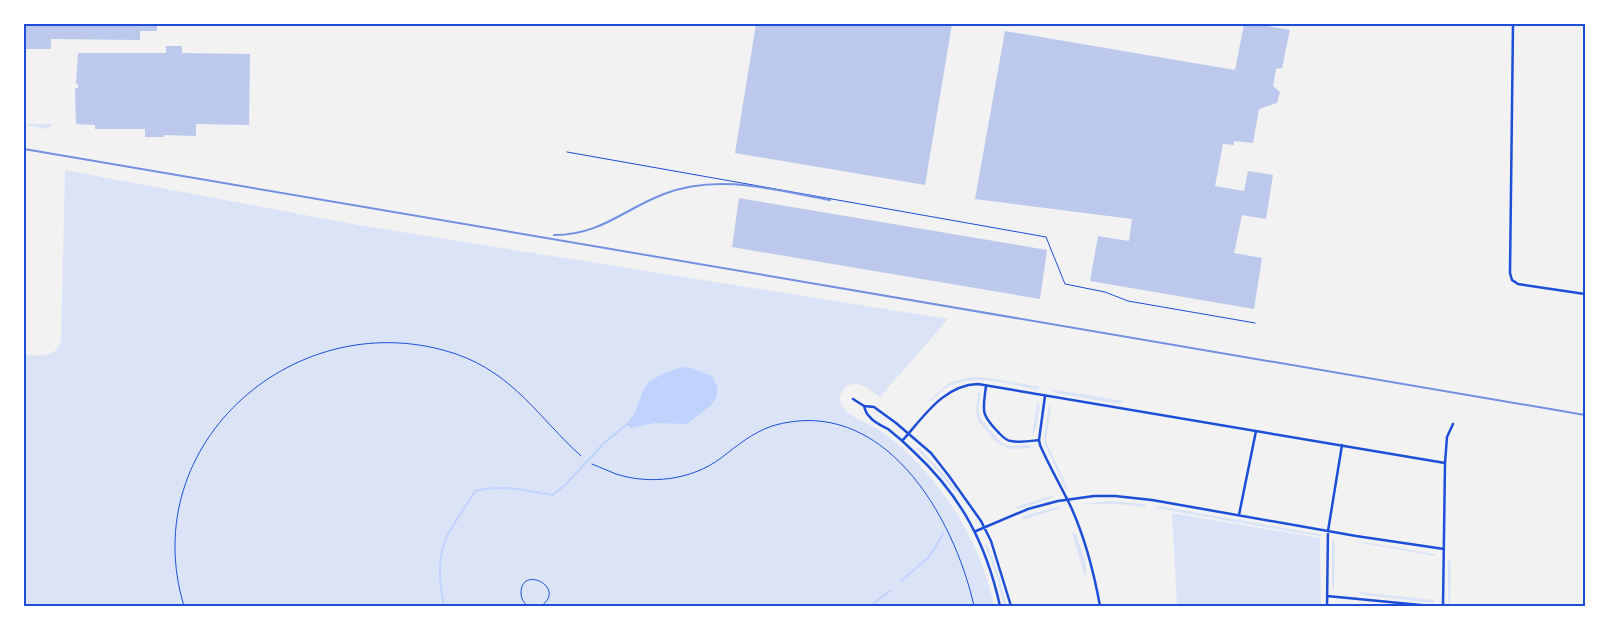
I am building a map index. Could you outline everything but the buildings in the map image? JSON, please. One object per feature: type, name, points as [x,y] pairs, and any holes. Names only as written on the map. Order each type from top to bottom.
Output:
[{"type":"street","points":[[1513,24],[1509,269],[1514,282],[1518,284],[1585,294]]},
{"type":"street","points":[[902,441],[945,394],[953,389],[971,385],[1445,462]]},
{"type":"street","points":[[986,386],[984,413],[1000,434],[1012,442],[1039,440]]},
{"type":"street","points":[[1044,396],[1039,440],[1042,451],[1067,499],[1087,552],[1096,582],[1100,606]]},
{"type":"street","points":[[853,399],[864,406],[874,407],[909,433],[931,454],[949,476],[984,527],[1001,570],[1011,606]]},
{"type":"street","points":[[864,406],[869,416],[902,441],[937,476],[958,501],[976,531],[987,558],[1000,606]]},
{"type":"street","points":[[1443,606],[1445,462],[1447,437],[1453,424]]},
{"type":"street","points":[[1239,515],[1256,431]]},
{"type":"street","points":[[1327,606],[1328,531],[1342,446]]},
{"type":"street","points":[[976,531],[1028,509],[1067,499],[1094,496],[1128,497],[1444,549]]},
{"type":"street","points":[[1327,596],[1431,606]]},
{"type":"lane","points":[[567,152],[1046,236],[1065,284],[1105,292],[1128,301],[1254,323]]},
{"type":"path","points":[[184,606],[178,587],[175,565],[174,532],[183,491],[194,461],[214,430],[242,399],[276,374],[328,350],[360,343],[384,342],[427,346],[457,354],[476,362],[498,375],[516,389],[565,442],[581,456]]},
{"type":"path","points":[[592,464],[629,477],[649,480],[672,478],[692,473],[711,465],[747,438],[773,426],[812,421],[828,422],[850,428],[886,448],[929,499],[954,544],[974,606]]},
{"type":"path","points":[[528,606],[522,600],[521,591],[525,583],[533,580],[542,581],[548,588],[547,601],[541,606]]},
{"type":"shaded area","points":[[24,124],[53,124],[47,129]]},
{"type":"shaded area","points":[[65,170],[358,225],[948,319],[880,397],[867,388],[855,384],[845,387],[840,400],[844,409],[876,428],[901,447],[934,481],[960,519],[971,540],[981,561],[994,606],[24,606],[24,355],[46,355],[55,351],[61,341]]},
{"type":"shaded area","points":[[970,377],[989,378],[1041,387],[1037,390],[996,381],[963,381],[948,387],[928,401],[949,383]]},
{"type":"shaded area","points":[[1050,389],[1124,401],[1120,404],[1055,393]]},
{"type":"shaded area","points":[[978,393],[981,393],[978,409],[981,419],[999,440],[1004,444],[1012,446],[1030,445],[1031,448],[1009,449],[996,442],[978,421],[976,410]]},
{"type":"shaded area","points":[[1037,403],[1040,404],[1036,429],[1032,435]]},
{"type":"shaded area","points":[[1049,405],[1051,405],[1046,441],[1068,489],[1066,490],[1044,443]]},
{"type":"shaded area","points":[[918,447],[957,491],[955,492],[916,448]]},
{"type":"shaded area","points":[[1053,495],[1054,497],[1052,498],[1018,509],[1015,507]]},
{"type":"shaded area","points":[[1111,501],[1144,504],[1147,507],[1118,504],[1078,504]]},
{"type":"shaded area","points":[[1060,506],[1061,508],[1022,520],[1024,516]]},
{"type":"shaded area","points":[[1159,506],[1322,535],[1298,533],[1155,508]]},
{"type":"shaded area","points":[[1172,513],[1320,538],[1321,606],[1177,606]]},
{"type":"shaded area","points":[[1072,532],[1076,534],[1084,556],[1085,577]]},
{"type":"shaded area","points":[[1332,541],[1335,541],[1334,591],[1332,587]]},
{"type":"shaded area","points":[[1361,543],[1435,554],[1435,556]]},
{"type":"shaded area","points":[[987,544],[998,573],[1007,606],[1004,606],[996,574],[985,545]]},
{"type":"shaded area","points":[[1448,560],[1451,561],[1450,604],[1448,601]]},
{"type":"shaded area","points":[[1359,592],[1434,600],[1434,603],[1363,595]]},
{"type":"water","points":[[682,367],[691,368],[712,376],[717,386],[717,397],[711,405],[687,424],[655,423],[631,428],[626,425],[635,412],[643,391],[649,382],[662,374]]},
{"type":"waterway","points":[[444,606],[440,574],[442,549],[451,529],[475,491],[504,488],[553,495],[566,484],[603,444],[626,425]]},
{"type":"waterway","points":[[901,581],[929,557],[943,534]]},
{"type":"waterway","points":[[870,606],[890,591]]},
{"type":"railway","points":[[24,149],[1585,415]]},
{"type":"railway","points":[[554,235],[585,231],[664,194],[684,188],[705,185],[747,185],[830,200]]}]
